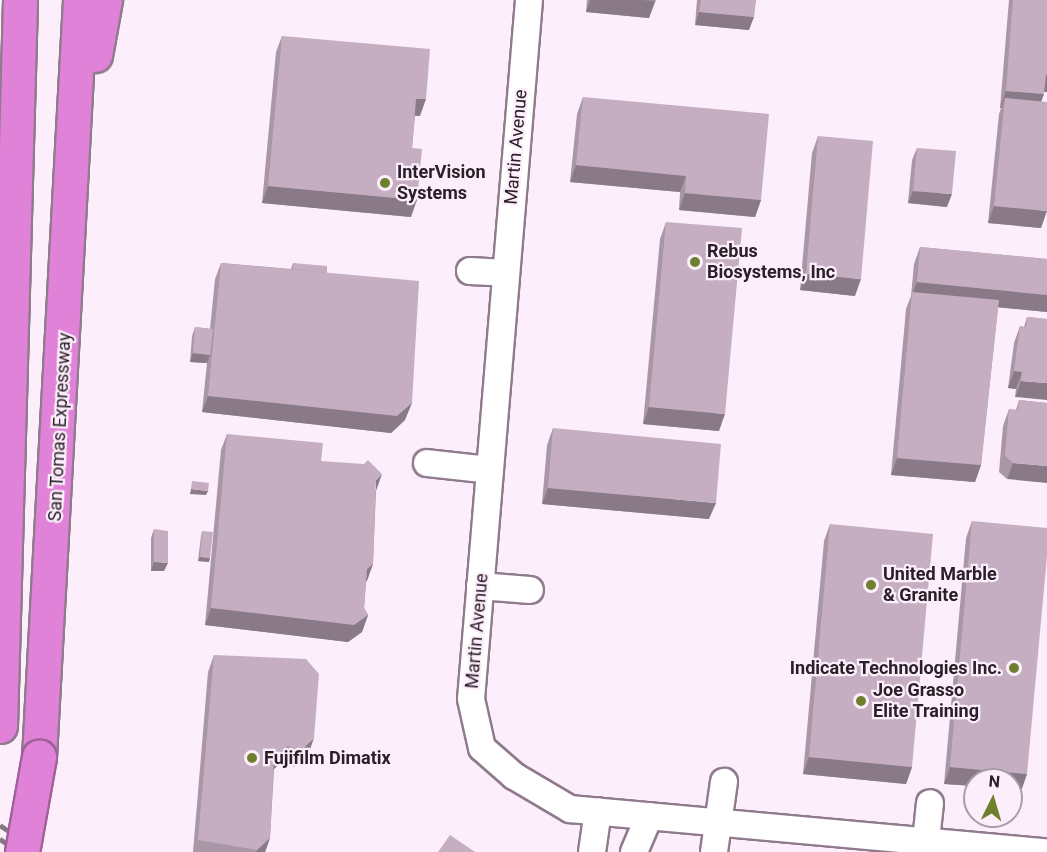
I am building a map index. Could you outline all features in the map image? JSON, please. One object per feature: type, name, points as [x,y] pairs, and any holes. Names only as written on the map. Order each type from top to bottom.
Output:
[{"type":"highway","points":[[3,0],[19,161]]},
{"type":"highway","points":[[0,726],[19,161],[20,0]]},
{"type":"highway","name":"San Tomas Expressway","points":[[22,852],[39,757],[74,163],[80,0]]},
{"type":"highway","points":[[74,163],[105,0]]},
{"type":"street","name":"Martin Avenue","points":[[529,0],[471,699],[482,748],[514,776],[570,809],[720,822],[851,843],[1047,852]]},
{"type":"street","points":[[470,271],[506,273]]},
{"type":"street","points":[[427,463],[490,470]]},
{"type":"street","points":[[480,586],[530,590]]},
{"type":"street","points":[[714,852],[724,782]]},
{"type":"street","points":[[930,803],[932,845]]},
{"type":"street","points":[[592,852],[598,811]]},
{"type":"street","points":[[634,852],[649,816]]},
{"type":"building","points":[[701,0],[756,0],[754,17],[699,12]]},
{"type":"building","points":[[1013,0],[1047,0],[1047,75],[1044,94],[1006,91]]},
{"type":"building","points":[[282,36],[430,49],[426,99],[416,99],[412,148],[422,149],[417,200],[268,186]]},
{"type":"building","points":[[583,97],[769,114],[761,200],[685,193],[686,176],[576,165]]},
{"type":"building","points":[[1005,98],[1047,102],[1047,211],[994,206]]},
{"type":"building","points":[[818,136],[873,141],[861,279],[806,274]]},
{"type":"building","points":[[917,148],[956,151],[952,194],[913,191]]},
{"type":"building","points":[[666,222],[742,228],[725,414],[649,407]]},
{"type":"building","points":[[920,247],[1047,259],[1047,295],[917,282]]},
{"type":"building","points":[[221,263],[419,281],[412,403],[397,416],[208,396]]},
{"type":"building","points":[[293,263],[327,266],[327,273],[293,269]]},
{"type":"building","points":[[912,292],[999,300],[981,465],[897,458]]},
{"type":"building","points":[[1027,317],[1047,319],[1047,383],[1021,381],[1022,372],[1014,371],[1020,326],[1026,327]]},
{"type":"building","points":[[195,327],[213,329],[210,355],[193,353]]},
{"type":"building","points":[[1019,400],[1047,403],[1047,466],[1013,463],[1005,456],[1009,409],[1018,410]]},
{"type":"building","points":[[553,428],[721,444],[716,503],[548,488]]},
{"type":"building","points":[[227,434],[323,443],[321,461],[364,464],[368,460],[382,474],[376,480],[373,564],[367,569],[364,608],[368,615],[354,625],[211,608]]},
{"type":"building","points":[[192,481],[209,483],[208,491],[191,489]]},
{"type":"building","points":[[972,521],[1047,528],[1047,556],[1027,774],[1023,774],[1023,768],[950,767]]},
{"type":"building","points":[[830,524],[933,534],[912,767],[809,757]]},
{"type":"building","points":[[154,529],[168,531],[168,563],[154,562]]},
{"type":"building","points":[[202,531],[213,532],[210,558],[200,557]]},
{"type":"building","name":"Fujifilm Dimatix","points":[[214,655],[306,659],[319,674],[314,738],[300,751],[288,746],[274,757],[270,838],[257,850],[198,840]]},
{"type":"building","points":[[450,835],[475,852],[438,852]]},
{"type":"railway","points":[[0,825],[40,852]]},
{"type":"railway","points":[[0,839],[20,852]]},
{"type":"place","name":"InterVision Systems","points":[[385,183]]},
{"type":"place","name":"Rebus Biosystems, Inc","points":[[695,262]]},
{"type":"place","name":"United Marble & Granite","points":[[871,585]]},
{"type":"place","name":"Indicate Technologies Inc.","points":[[1014,668]]},
{"type":"place","name":"Joe Grasso Elite Training","points":[[861,701]]},
{"type":"place","name":"Fujifilm Dimatix","points":[[252,758]]}]
